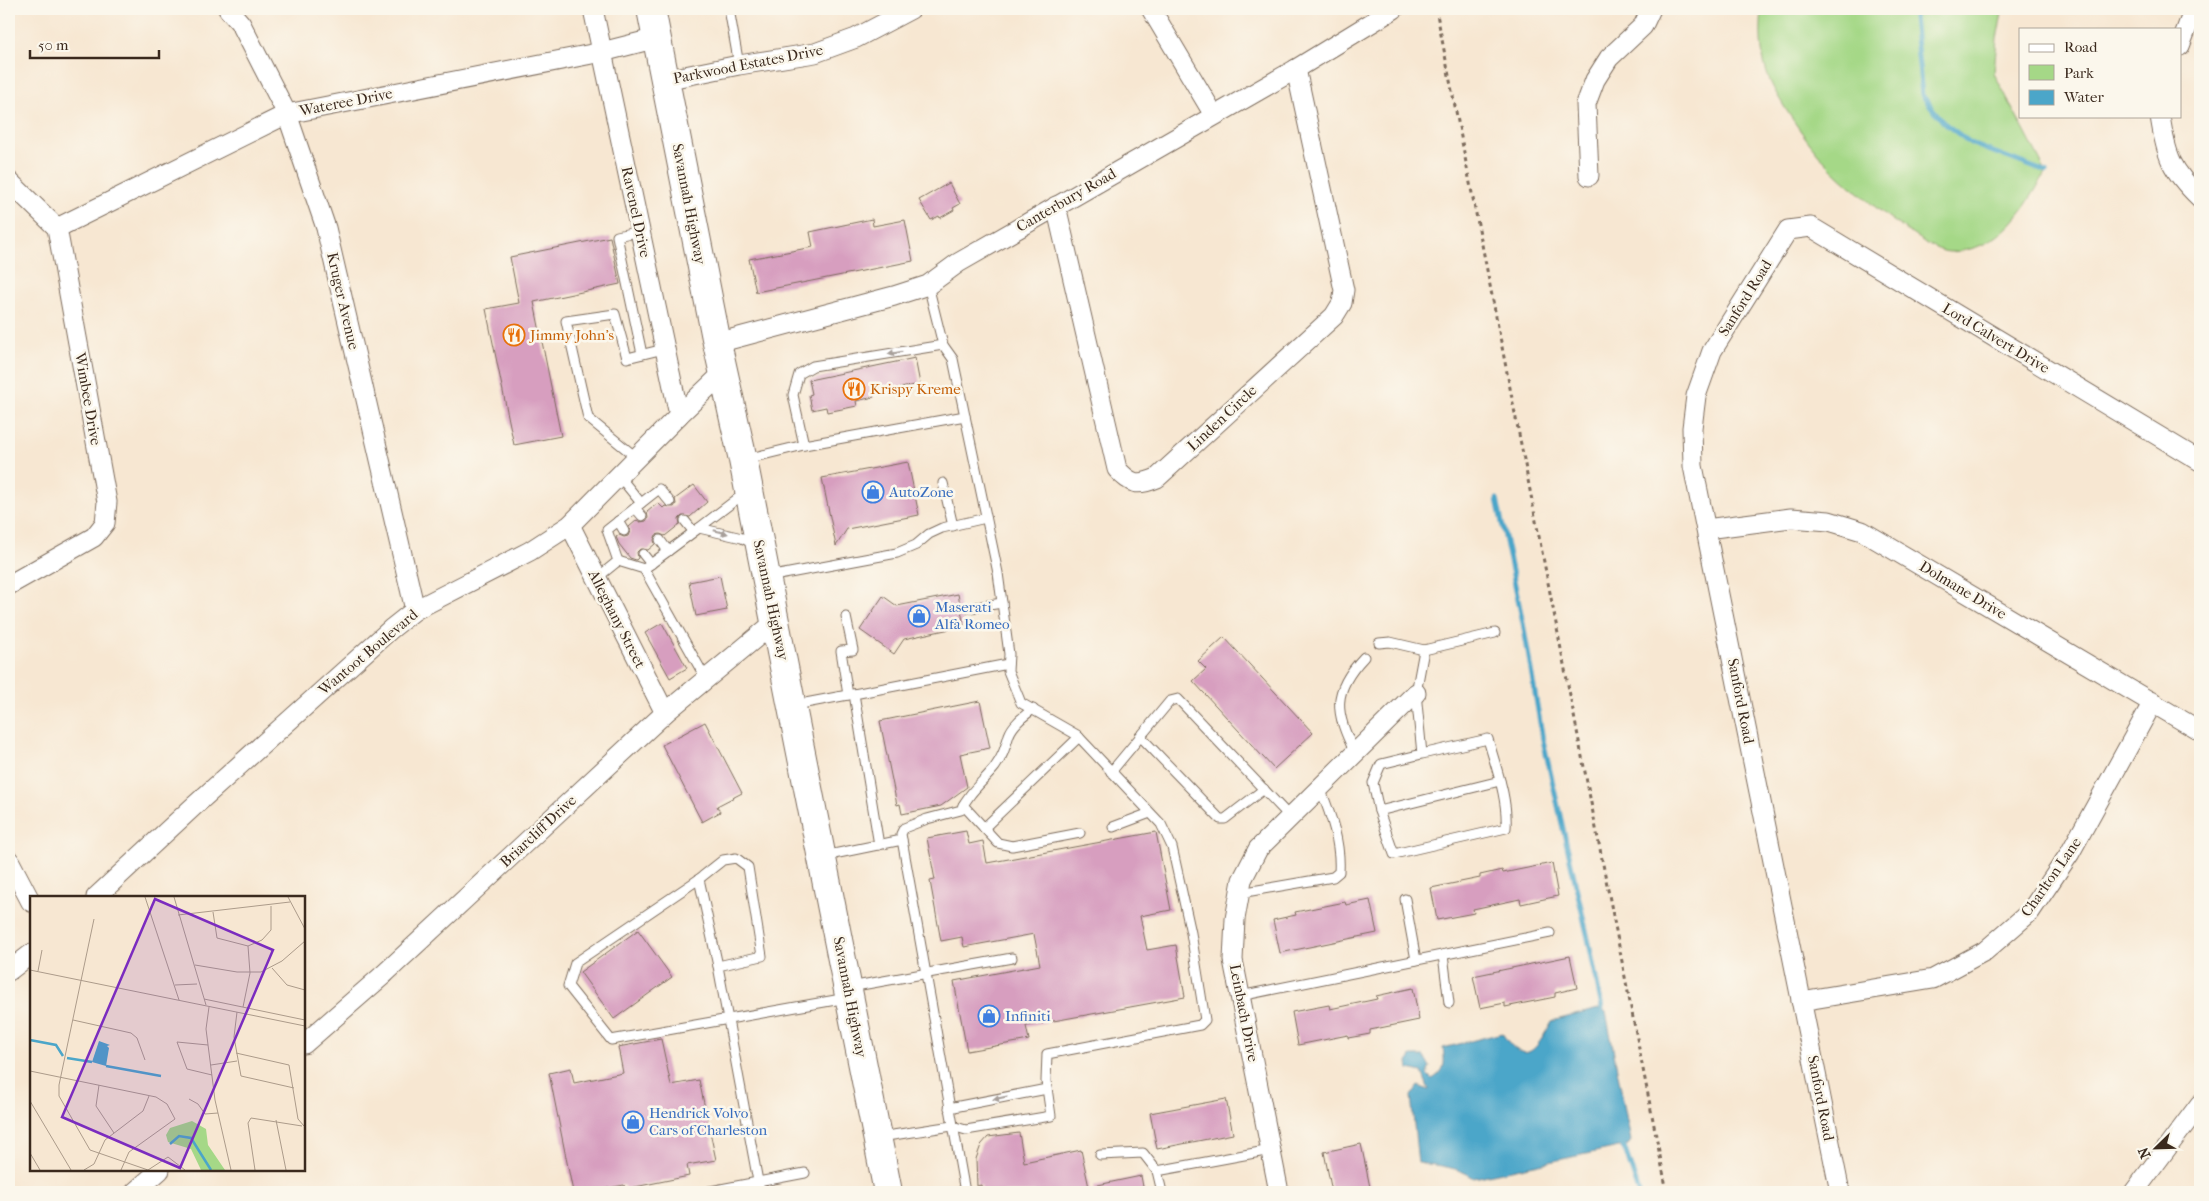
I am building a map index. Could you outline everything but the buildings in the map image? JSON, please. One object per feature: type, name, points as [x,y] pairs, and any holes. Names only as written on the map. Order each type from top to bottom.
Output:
[{"type":"highway","name":"Savannah Highway","points":[[651,9],[717,343],[743,460],[888,1192]]},
{"type":"street","name":"Kruger Avenue","points":[[228,9],[241,24],[287,114],[326,228],[415,610]]},
{"type":"street","name":"Ravenel Drive","points":[[593,9],[678,415]]},
{"type":"street","name":"Parkwood Estates Drive","points":[[665,80],[739,65],[815,53],[856,38],[911,9]]},
{"type":"street","points":[[1151,9],[1214,115]]},
{"type":"street","name":"Canterbury Road","points":[[717,343],[894,296],[928,285],[958,263],[1214,115],[1296,70],[1394,9]]},
{"type":"street","points":[[1589,176],[1586,104],[1595,80],[1609,58],[1643,26],[1651,9]]},
{"type":"street","points":[[2182,41],[2194,9]]},
{"type":"street","name":"Wateree Drive","points":[[57,228],[287,114],[602,52],[657,38]]},
{"type":"street","name":"Linden Circle","points":[[1056,206],[1117,469],[1126,479],[1136,483],[1146,483],[1157,478],[1334,316],[1342,303],[1344,290],[1296,70]]},
{"type":"street","points":[[2160,118],[2165,149],[2181,180],[2200,198]]},
{"type":"street","points":[[9,181],[57,228]]},
{"type":"street","name":"Lord Calvert Drive","points":[[1788,230],[1810,227],[2200,461]]},
{"type":"street","name":"Wimbee Drive","points":[[9,585],[94,537],[105,522],[107,502],[57,228]]},
{"type":"street","name":"Sanford Road","points":[[1788,230],[1712,351],[1696,396],[1692,428],[1693,466],[1840,1192]]},
{"type":"street","name":"Wantoot Boulevard","points":[[97,896],[222,781],[391,629],[415,610],[530,551],[570,524],[678,415],[724,372]]},
{"type":"street","name":"Dolmane Drive","points":[[1706,529],[1791,518],[1829,521],[1862,531],[2200,731]]},
{"type":"street","name":"Alleghany Street","points":[[570,524],[665,713]]},
{"type":"street","name":"Briarcliff Drive","points":[[305,1043],[382,976],[665,713],[775,622]]},
{"type":"street","name":"Leinbach Drive","points":[[1279,1192],[1234,960],[1235,920],[1242,880],[1258,849],[1416,693]]},
{"type":"street","name":"Charlton Lane","points":[[1802,1001],[1932,979],[1985,951],[2030,912],[2070,853],[2153,702]]},
{"type":"street","points":[[9,860],[30,900]]},
{"type":"street","points":[[9,971],[30,955]]},
{"type":"street","points":[[2134,1192],[2200,1104]]},
{"type":"street","points":[[135,1192],[159,1171]]},
{"type":"lane","points":[[729,9],[739,65]]},
{"type":"lane","points":[[640,231],[617,236],[642,354]]},
{"type":"lane","points":[[877,1137],[952,1126],[966,1130],[1052,1116],[1048,1089],[1047,1054],[1200,1025],[1205,1020],[1191,933],[1172,847],[1160,824],[1078,737],[1051,718],[1021,703],[1008,671],[1009,654],[1002,603],[965,416],[953,359],[943,345],[928,285]]},
{"type":"lane","points":[[636,458],[588,418],[566,321],[616,314],[627,358],[664,349]]},
{"type":"lane","points":[[804,445],[793,395],[799,374],[813,366],[943,345]]},
{"type":"lane","points":[[743,460],[804,445],[965,416]]},
{"type":"lane","points":[[619,476],[638,505],[642,516]]},
{"type":"lane","points":[[943,483],[952,526]]},
{"type":"lane","points":[[618,561],[607,530],[659,489],[670,502]]},
{"type":"lane","points":[[597,578],[618,561],[647,566],[748,490]]},
{"type":"lane","points":[[765,578],[897,553],[916,545],[929,534],[986,518]]},
{"type":"lane","points":[[618,521],[624,531]]},
{"type":"lane","points":[[685,521],[696,529],[742,538],[760,547]]},
{"type":"lane","points":[[660,540],[668,551]]},
{"type":"lane","points":[[643,554],[647,566],[706,679]]},
{"type":"lane","points":[[970,608],[1002,603]]},
{"type":"lane","points":[[846,617],[853,650],[841,651],[879,845]]},
{"type":"lane","points":[[1379,643],[1390,642],[1424,650],[1495,633]]},
{"type":"lane","points":[[1422,754],[1416,693],[1424,650]]},
{"type":"lane","points":[[1355,752],[1346,734],[1340,711],[1341,687],[1352,669],[1364,657]]},
{"type":"lane","points":[[792,706],[1008,664]]},
{"type":"lane","points":[[1111,772],[1170,701],[1178,700],[1290,817]]},
{"type":"lane","points":[[965,1192],[901,834],[904,828],[926,819],[961,810],[965,800],[995,767],[1007,748],[1010,735],[1016,726],[1032,709]]},
{"type":"lane","points":[[1140,736],[1220,819],[1225,819],[1264,789]]},
{"type":"lane","points":[[984,828],[1078,737]]},
{"type":"lane","points":[[1488,739],[1507,815],[1506,828],[1394,854],[1379,811],[1373,783],[1381,764],[1422,754],[1488,739]]},
{"type":"lane","points":[[1379,811],[1500,781]]},
{"type":"lane","points":[[1240,894],[1333,877],[1339,872],[1334,823],[1320,787]]},
{"type":"lane","points":[[963,805],[998,843],[1012,846],[1080,833]]},
{"type":"lane","points":[[1113,827],[1150,813]]},
{"type":"lane","points":[[822,857],[902,840]]},
{"type":"lane","points":[[718,966],[762,956],[748,867],[736,858],[723,860],[699,880],[575,963],[568,986],[611,1040],[726,1020],[926,974],[1012,958]]},
{"type":"lane","points":[[699,880],[718,966],[726,1020],[760,1192]]},
{"type":"lane","points":[[1405,900],[1416,960]]},
{"type":"lane","points":[[1240,996],[1550,933]]},
{"type":"lane","points":[[1442,955],[1449,1003]]},
{"type":"lane","points":[[949,1108],[1048,1089]]},
{"type":"lane","points":[[1158,1172],[1271,1150]]},
{"type":"lane","points":[[1100,1155],[1143,1153],[1158,1172],[1162,1192]]},
{"type":"lane","points":[[705,1192],[805,1173]]},
{"type":"path","points":[[1436,9],[1667,1192]]},
{"type":"green space","points":[[1762,9],[2003,9],[1997,38],[1994,73],[2046,172],[2029,201],[2009,226],[1997,236],[1984,244],[1968,250],[1950,252],[1939,249],[1905,230],[1850,186],[1827,164],[1802,133],[1785,107],[1771,83],[1763,57],[1761,41]]},
{"type":"water","points":[[1602,1008],[1606,1012],[1631,1141],[1628,1145],[1474,1178],[1455,1169],[1418,1163],[1411,1096],[1418,1086],[1429,1090],[1422,1072],[1409,1069],[1408,1062],[1411,1056],[1424,1056],[1430,1067],[1427,1074],[1432,1079],[1440,1073],[1444,1066],[1443,1048],[1502,1033],[1510,1044],[1518,1051],[1524,1053],[1536,1046],[1552,1021]]},
{"type":"waterway","points":[[1918,9],[1914,17],[1922,95],[1944,123],[1972,144],[2046,172]]},
{"type":"waterway","points":[[1497,499],[1523,623],[1543,740],[1602,1008]]},
{"type":"waterway","points":[[1624,1146],[1639,1192]]},
{"type":"place","name":"Jimmy John's","points":[[514,335]]},
{"type":"place","name":"Krispy Kreme","points":[[854,389]]},
{"type":"place","name":"AutoZone","points":[[873,492]]},
{"type":"place","name":"Maserati Alfa Romeo","points":[[919,616]]},
{"type":"place","name":"Infiniti","points":[[989,1016]]},
{"type":"place","name":"Hendrick Volvo Cars of Charleston","points":[[633,1122]]}]
